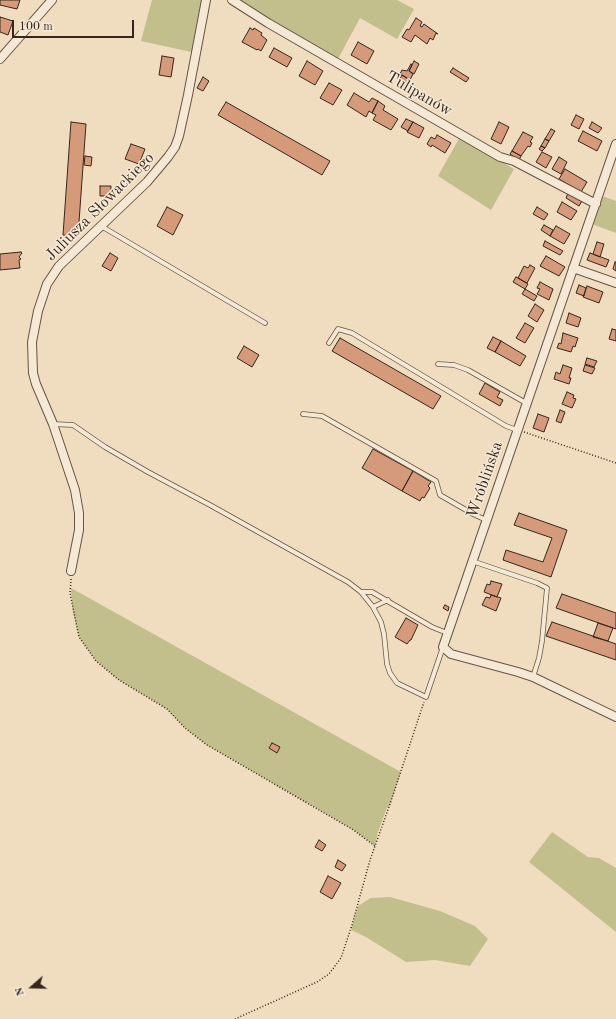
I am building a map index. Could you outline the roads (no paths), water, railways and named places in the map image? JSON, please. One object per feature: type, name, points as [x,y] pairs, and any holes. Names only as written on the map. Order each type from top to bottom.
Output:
[{"type":"street","points":[[1,58],[52,0]]},
{"type":"street","name":"Juliusza Słowackiego","points":[[71,571],[79,530],[79,513],[75,490],[53,424],[36,384],[33,373],[31,358],[32,342],[38,310],[47,284],[59,266],[147,182],[175,147],[179,136],[188,95],[206,0]]},
{"type":"street","name":"Tulipanów","points":[[232,0],[268,23],[500,157],[514,161],[589,202],[596,204]]},
{"type":"street","name":"Wróblińska","points":[[443,647],[616,144]]},
{"type":"street","points":[[573,268],[616,283]]},
{"type":"street","points":[[443,647],[451,654],[533,677],[616,717]]},
{"type":"lane","points":[[101,226],[265,323]]},
{"type":"lane","points":[[329,343],[338,329],[352,333],[506,426],[517,430]]},
{"type":"lane","points":[[438,364],[454,365],[468,370],[526,403]]},
{"type":"lane","points":[[303,414],[322,416],[436,480],[440,495],[486,520]]},
{"type":"lane","points":[[53,424],[73,425],[105,447],[148,472],[348,582],[361,592],[373,607],[381,622],[384,634],[387,664],[390,673],[397,683],[426,697],[443,647]]},
{"type":"lane","points":[[472,561],[537,583],[547,588],[542,641],[539,658],[533,677]]},
{"type":"lane","points":[[361,592],[372,592],[432,627],[447,633]]},
{"type":"lane","points":[[373,607],[388,600]]}]
